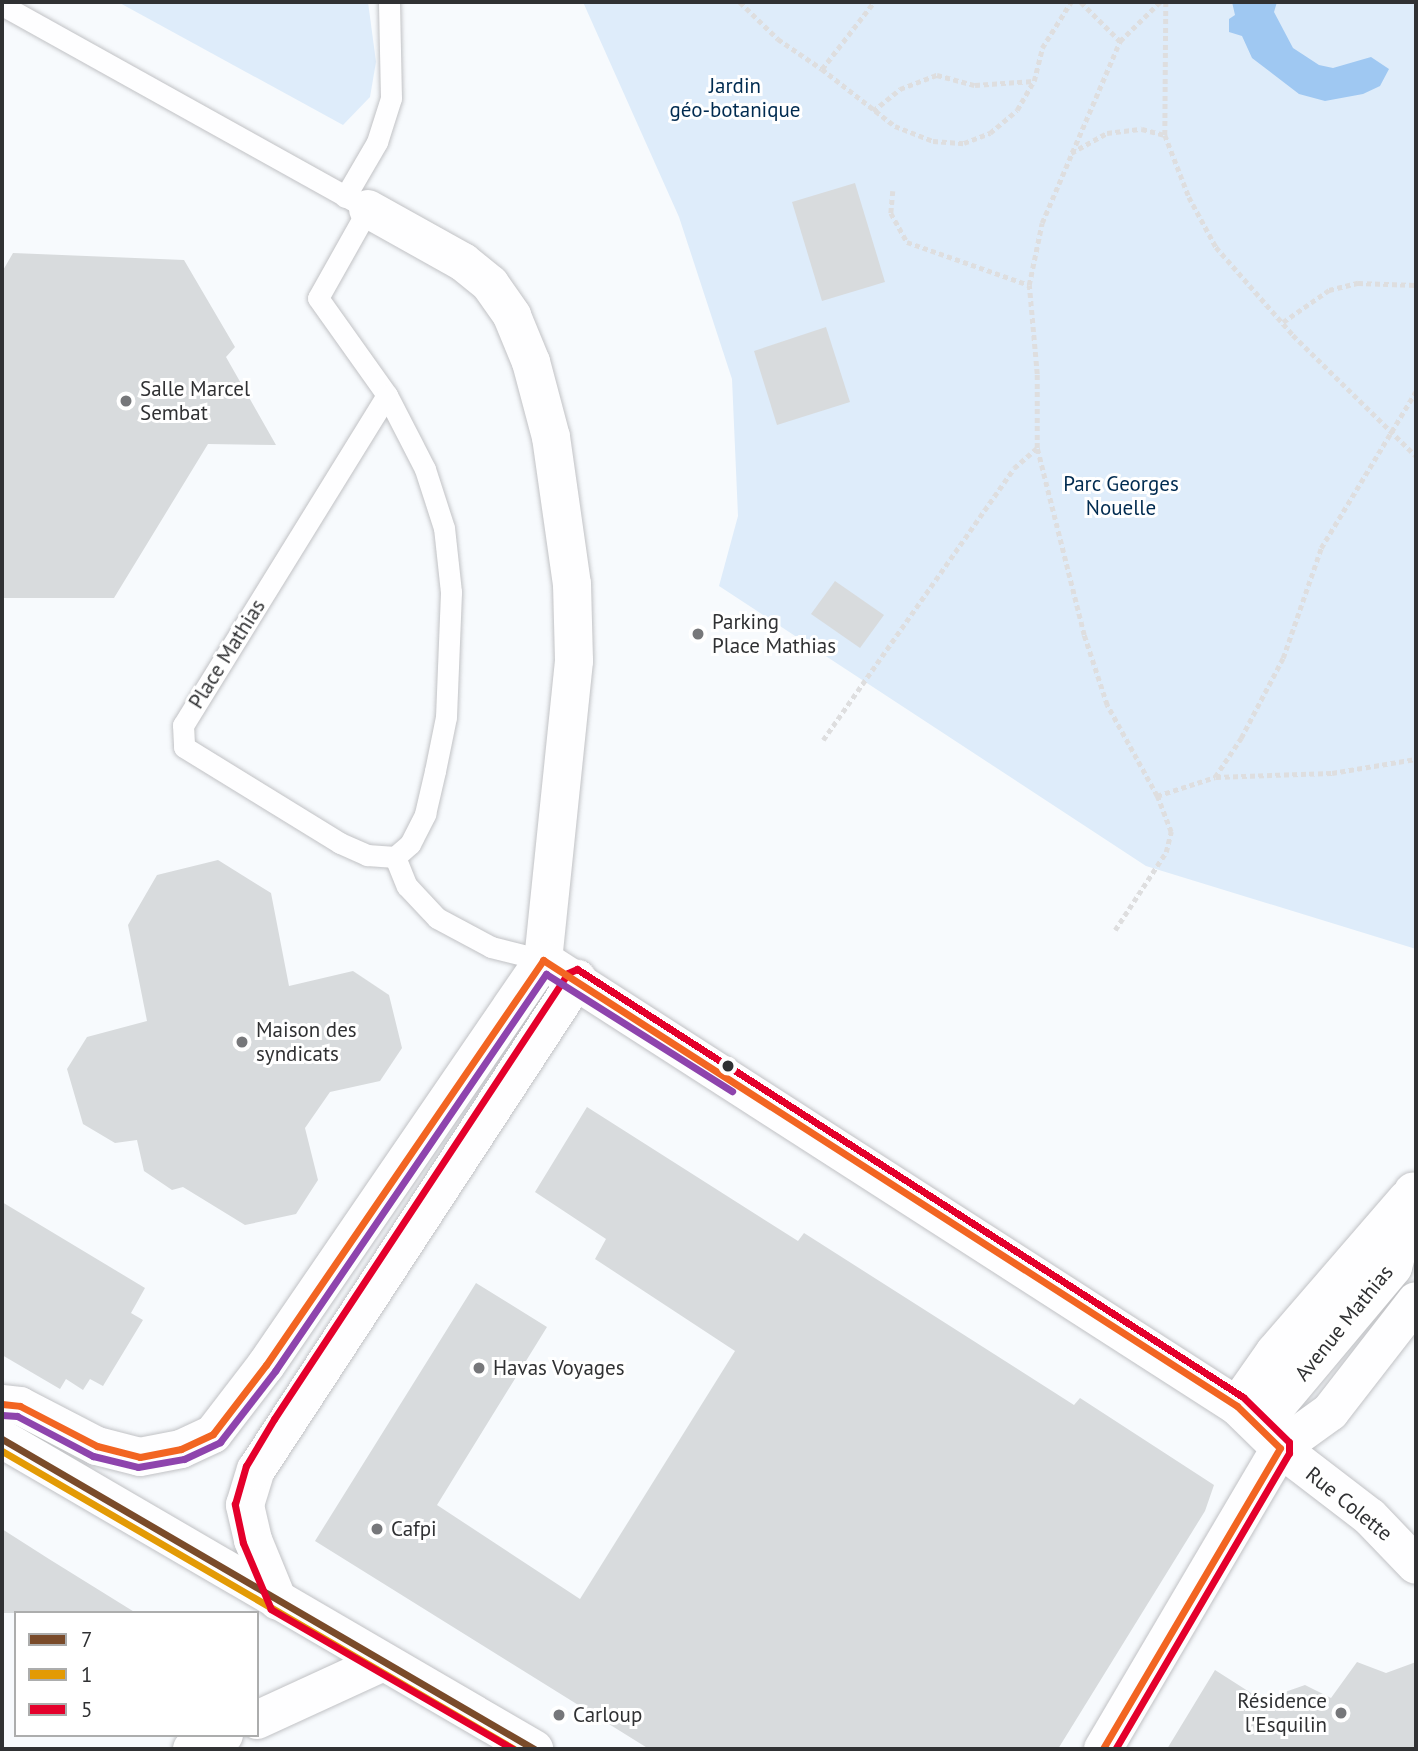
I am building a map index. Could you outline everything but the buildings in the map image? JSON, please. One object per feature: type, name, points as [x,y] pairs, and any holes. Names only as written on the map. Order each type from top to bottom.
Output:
[{"type":"main road","points":[[2,1404],[20,1406],[97,1446],[140,1457],[181,1448],[213,1434],[273,1355],[543,960],[574,661],[572,583],[551,436],[531,362],[512,316],[491,284],[463,262],[356,203]]},
{"type":"main road","name":"Rue Colette","points":[[543,960],[577,979],[1237,1406],[1280,1448],[1370,1517],[1416,1566]]},
{"type":"main road","points":[[278,1601],[253,1540],[245,1506],[256,1470],[577,979]]},
{"type":"main road","name":"Avenue Mathias","points":[[1237,1406],[1275,1352],[1414,1190]]},
{"type":"main road","name":"Avenue Mathias","points":[[1280,1448],[1274,1409],[1393,1267],[1414,1190]]},
{"type":"main road","name":"Avenue Mathias","points":[[1103,1749],[1280,1448],[1330,1412],[1416,1301]]},
{"type":"main road","points":[[2,1439],[534,1749]]},
{"type":"main road","points":[[259,1719],[383,1662]]},
{"type":"main road","points":[[192,1749],[219,1737]]},
{"type":"lane","points":[[389,2],[391,99],[356,203],[318,298],[387,395],[425,469],[444,528],[451,592],[449,682],[435,771],[425,814],[410,844],[396,857],[407,886],[437,918],[491,947],[543,960]]},
{"type":"lane","points":[[2,5],[356,203]]},
{"type":"lane","name":"Place Mathias","points":[[387,395],[183,725],[184,747],[340,843],[367,855],[396,857]]},
{"type":"path","points":[[740,2],[778,39],[822,69],[895,126],[933,141],[964,143],[990,133],[1017,110],[1034,82],[1042,48],[1071,2]]},
{"type":"path","points":[[822,69],[874,2]]},
{"type":"path","points":[[1082,2],[1120,41]]},
{"type":"path","points":[[1115,930],[1166,852],[1171,832],[1157,796],[1107,705],[1037,448],[1037,374],[1029,285],[1042,223],[1120,41],[1160,2]]},
{"type":"path","points":[[1166,2],[1166,135],[1189,197],[1216,247],[1283,322],[1416,456]]},
{"type":"path","points":[[873,111],[900,89],[937,75],[975,85],[1034,82]]},
{"type":"path","points":[[1070,154],[1107,133],[1142,129],[1166,135]]},
{"type":"path","points":[[892,191],[891,213],[907,242],[1029,285]]},
{"type":"path","points":[[1283,322],[1329,290],[1358,283],[1416,285]]},
{"type":"path","points":[[1215,777],[1283,658],[1321,548],[1416,391]]},
{"type":"path","points":[[823,740],[1014,468],[1037,448]]},
{"type":"path","points":[[1157,796],[1215,777],[1256,779],[1332,773],[1416,759]]},
{"type":"green space","points":[[118,2],[368,2],[376,62],[370,97],[343,125]]},
{"type":"green space","name":"Parc Georges Nouelle","points":[[583,2],[1416,2],[1416,949],[1146,866],[719,586],[738,516],[732,379],[679,217]]},
{"type":"water","points":[[1232,2],[1277,2],[1274,12],[1293,48],[1319,65],[1333,68],[1371,57],[1389,69],[1380,86],[1363,94],[1325,101],[1299,94],[1252,58],[1242,36],[1229,32],[1229,19],[1235,15]]},
{"type":"transit line","points":[[2,1404],[20,1406],[97,1446],[140,1457],[181,1449],[213,1434],[266,1365],[543,960],[1237,1406],[1280,1448],[1103,1749]]},
{"type":"transit line","name":"5","points":[[513,1749],[271,1609],[243,1543],[235,1504],[246,1466],[274,1419],[568,973],[577,969],[1243,1397],[1289,1442],[1289,1453],[1115,1749]]},
{"type":"transit line","points":[[2,1415],[17,1416],[93,1456],[138,1467],[184,1459],[220,1442],[275,1371],[546,974],[732,1091]]},
{"type":"transit line","name":"7","points":[[2,1439],[534,1749]]},
{"type":"transit line","name":"1","points":[[2,1451],[514,1749]]},
{"type":"place","name":"Salle Marcel Sembat","points":[[126,401]]},
{"type":"place","name":"Parking Place Mathias","points":[[698,634]]},
{"type":"place","name":"Maison des syndicats","points":[[242,1042]]},
{"type":"place","name":"Havas Voyages","points":[[479,1368]]},
{"type":"place","name":"Cafpi","points":[[377,1529]]},
{"type":"place","name":"Résidence l'Esquilin","points":[[1341,1713]]},
{"type":"place","name":"Carloup","points":[[559,1715]]},
{"type":"park label","name":"Jardin géo-botanique","points":[[735,98]]}]
